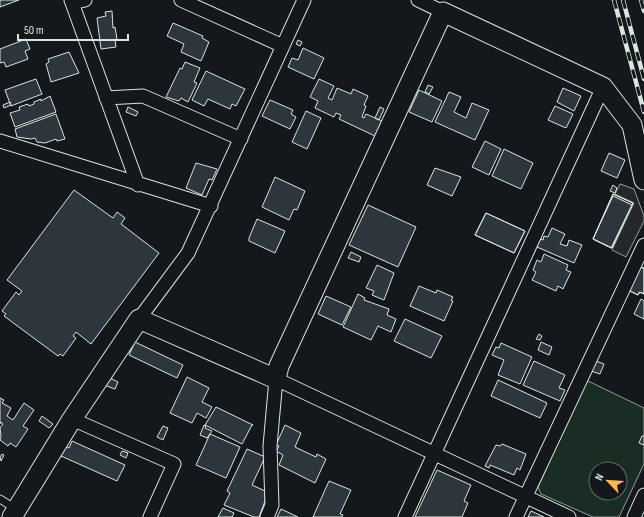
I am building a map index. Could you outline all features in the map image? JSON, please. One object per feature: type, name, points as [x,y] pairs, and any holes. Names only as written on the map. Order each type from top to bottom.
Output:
[{"type":"street","points":[[180,0],[284,46]]},
{"type":"street","points":[[18,515],[72,419],[139,319],[188,253],[211,206],[304,0]]},
{"type":"street","points":[[418,0],[445,6],[603,87],[632,125],[644,180]]},
{"type":"street","points":[[76,1],[106,98],[138,185]]},
{"type":"street","points":[[267,517],[272,505],[270,446],[276,379],[279,366],[445,6]]},
{"type":"street","points":[[405,517],[603,87]]},
{"type":"street","points":[[106,98],[143,96],[241,139]]},
{"type":"street","points":[[1,139],[138,185],[211,206]]},
{"type":"street","points":[[516,517],[644,245]]},
{"type":"street","points":[[139,319],[276,379],[569,517]]},
{"type":"street","points":[[72,419],[174,464],[150,517]]},
{"type":"street","points":[[634,517],[644,495]]},
{"type":"lane","points":[[0,499],[18,515]]},
{"type":"green space","points":[[586,380],[644,408],[644,464],[628,498],[628,461],[588,461],[588,501],[627,501],[619,517],[593,517],[541,494],[538,487]]},
{"type":"shaded area","points":[[620,184],[634,189],[644,216],[644,221],[626,257],[612,250],[634,203],[615,194]]},
{"type":"building","points":[[0,0],[19,0],[0,7]]},
{"type":"building","points":[[112,11],[113,28],[115,27],[117,39],[115,40],[116,47],[101,49],[97,18],[106,16],[105,12]]},
{"type":"building","points":[[173,23],[203,36],[202,38],[209,42],[201,61],[181,52],[184,44],[167,36]]},
{"type":"building","points":[[26,39],[30,49],[25,51],[28,59],[6,67],[4,62],[0,63],[0,49]]},
{"type":"building","points":[[298,40],[302,42],[300,46],[296,44]]},
{"type":"building","points":[[303,48],[324,58],[314,79],[288,67],[292,58],[298,60]]},
{"type":"building","points":[[69,52],[79,73],[51,82],[46,64],[49,62],[48,59]]},
{"type":"building","points":[[185,62],[200,68],[194,82],[197,83],[188,102],[181,98],[179,101],[166,97],[180,68],[182,69]]},
{"type":"building","points":[[206,71],[245,89],[236,106],[232,104],[230,109],[208,99],[204,106],[192,100]]},
{"type":"building","points":[[36,79],[42,94],[11,106],[5,90]]},
{"type":"building","points":[[319,79],[334,86],[328,98],[332,100],[337,88],[351,94],[353,89],[368,96],[364,105],[366,106],[362,117],[364,118],[366,114],[382,121],[375,136],[339,119],[341,115],[336,113],[334,117],[315,108],[318,101],[310,97]]},
{"type":"building","points":[[428,85],[433,87],[429,94],[425,92]]},
{"type":"building","points":[[563,88],[581,96],[574,111],[557,102]]},
{"type":"building","points":[[419,90],[442,101],[432,122],[409,112]]},
{"type":"building","points":[[449,92],[461,97],[454,112],[466,118],[472,103],[489,110],[475,140],[435,122]]},
{"type":"building","points":[[50,96],[56,112],[15,127],[10,113],[20,110],[19,107],[28,104],[29,106],[34,104],[34,102],[41,99],[41,101]]},
{"type":"building","points":[[270,100],[293,110],[291,114],[296,117],[290,129],[262,116]]},
{"type":"building","points":[[10,102],[11,105],[4,108],[3,105]]},
{"type":"building","points":[[555,106],[573,114],[566,128],[548,120]]},
{"type":"building","points":[[128,107],[138,112],[136,116],[126,112]]},
{"type":"building","points":[[380,107],[384,109],[379,120],[375,118]]},
{"type":"building","points":[[306,111],[321,118],[307,149],[292,142]]},
{"type":"building","points":[[56,114],[65,139],[57,141],[56,139],[45,143],[37,142],[35,138],[31,139],[17,137],[15,129]]},
{"type":"building","points":[[485,141],[501,149],[489,175],[472,167]]},
{"type":"building","points":[[504,149],[533,163],[521,189],[492,176]]},
{"type":"building","points":[[609,153],[625,160],[617,178],[601,171]]},
{"type":"building","points":[[196,163],[217,169],[212,180],[209,179],[202,195],[186,188]]},
{"type":"building","points":[[435,168],[461,177],[452,196],[427,185]]},
{"type":"building","points":[[275,177],[305,191],[297,210],[294,209],[289,220],[262,207]]},
{"type":"building","points":[[613,185],[617,188],[615,193],[610,191]]},
{"type":"building","points":[[74,190],[113,218],[117,212],[125,218],[121,224],[159,253],[91,344],[76,332],[73,336],[76,338],[63,356],[60,354],[58,356],[4,316],[6,314],[2,311],[16,292],[19,295],[22,291],[7,280]]},
{"type":"building","points":[[613,194],[633,203],[612,248],[593,239]]},
{"type":"building","points":[[613,194],[633,203],[612,248],[593,239]]},
{"type":"building","points":[[613,196],[632,205],[611,248],[593,239]]},
{"type":"building","points":[[368,205],[416,227],[398,267],[349,245]]},
{"type":"building","points":[[486,213],[525,231],[514,253],[475,235]]},
{"type":"building","points":[[486,213],[525,231],[514,253],[475,235]]},
{"type":"building","points":[[257,219],[285,231],[275,253],[249,241]]},
{"type":"building","points":[[552,228],[565,234],[560,244],[567,246],[569,240],[582,245],[574,263],[537,247],[540,239],[543,240],[544,236],[548,237]]},
{"type":"building","points":[[351,252],[361,257],[359,262],[348,258]]},
{"type":"building","points":[[544,254],[568,265],[566,270],[571,272],[563,289],[558,286],[556,291],[532,280],[536,272],[533,270],[537,260],[541,262]]},
{"type":"building","points":[[377,265],[394,273],[384,300],[372,295],[374,291],[366,288]]},
{"type":"building","points":[[637,265],[644,269],[644,294],[640,292],[638,295],[626,289]]},
{"type":"building","points":[[639,266],[644,268],[644,294],[639,292],[638,295],[628,290]]},
{"type":"building","points":[[419,286],[436,293],[437,290],[453,297],[451,300],[453,301],[444,321],[410,306]]},
{"type":"building","points":[[358,294],[365,298],[364,300],[389,309],[387,315],[396,319],[391,332],[378,326],[371,340],[343,327]]},
{"type":"building","points":[[326,296],[351,307],[342,325],[318,314]]},
{"type":"building","points":[[641,299],[644,301],[644,319],[634,314]]},
{"type":"building","points":[[405,319],[442,336],[431,358],[394,341]]},
{"type":"building","points":[[539,334],[542,336],[540,340],[536,339]]},
{"type":"building","points":[[135,342],[183,365],[177,378],[129,355]]},
{"type":"building","points":[[541,342],[552,347],[549,355],[538,350]]},
{"type":"building","points":[[501,343],[532,357],[520,384],[498,375],[504,360],[492,355],[496,347],[499,348]]},
{"type":"building","points":[[534,361],[565,375],[559,388],[565,390],[560,401],[523,385]]},
{"type":"building","points":[[596,361],[604,364],[600,374],[591,371]]},
{"type":"building","points":[[108,377],[118,382],[115,389],[104,385]]},
{"type":"building","points":[[187,377],[209,388],[202,402],[212,407],[206,418],[197,413],[192,423],[170,413]]},
{"type":"building","points":[[498,380],[547,403],[540,418],[491,396]]},
{"type":"building","points":[[0,398],[4,400],[2,403],[11,408],[7,416],[13,420],[24,403],[34,410],[23,426],[28,429],[16,447],[10,443],[8,446],[0,440],[0,428],[3,424],[1,422],[0,424]]},
{"type":"building","points":[[216,407],[253,425],[242,444],[205,425]]},
{"type":"building","points":[[42,416],[53,424],[49,428],[39,421]]},
{"type":"building","points":[[204,425],[206,426],[205,428],[212,431],[207,438],[200,435]]},
{"type":"building","points":[[285,425],[301,433],[295,447],[316,457],[317,454],[326,459],[315,483],[279,465],[283,455],[276,451],[279,446],[276,445]]},
{"type":"building","points":[[163,426],[168,428],[163,440],[157,437]]},
{"type":"building","points":[[210,434],[240,447],[226,478],[196,465]]},
{"type":"building","points":[[642,436],[644,436],[644,445],[639,443]]},
{"type":"building","points":[[72,441],[125,465],[117,481],[61,456],[65,446],[69,448]]},
{"type":"building","points":[[502,444],[526,454],[520,470],[517,468],[514,475],[490,465],[489,468],[485,466],[496,445],[500,446]]},
{"type":"building","points":[[247,449],[265,457],[252,485],[265,491],[265,501],[259,517],[254,517],[224,505],[230,493],[227,491]]},
{"type":"building","points":[[122,451],[128,453],[126,458],[120,455]]},
{"type":"building","points":[[2,454],[4,455],[1,461],[0,457]]},
{"type":"building","points":[[437,470],[471,485],[464,501],[468,503],[462,517],[415,517]]},
{"type":"building","points":[[329,481],[351,490],[340,514],[343,515],[342,517],[313,517]]},
{"type":"building","points":[[223,508],[234,513],[232,517],[218,517]]},
{"type":"building","points":[[281,509],[298,517],[277,517]]},
{"type":"building","points":[[531,511],[544,517],[528,517]]},
{"type":"railway","points":[[614,0],[644,112]]},
{"type":"railway","points":[[623,0],[644,79]]},
{"type":"railway","points":[[641,0],[644,11]]}]
